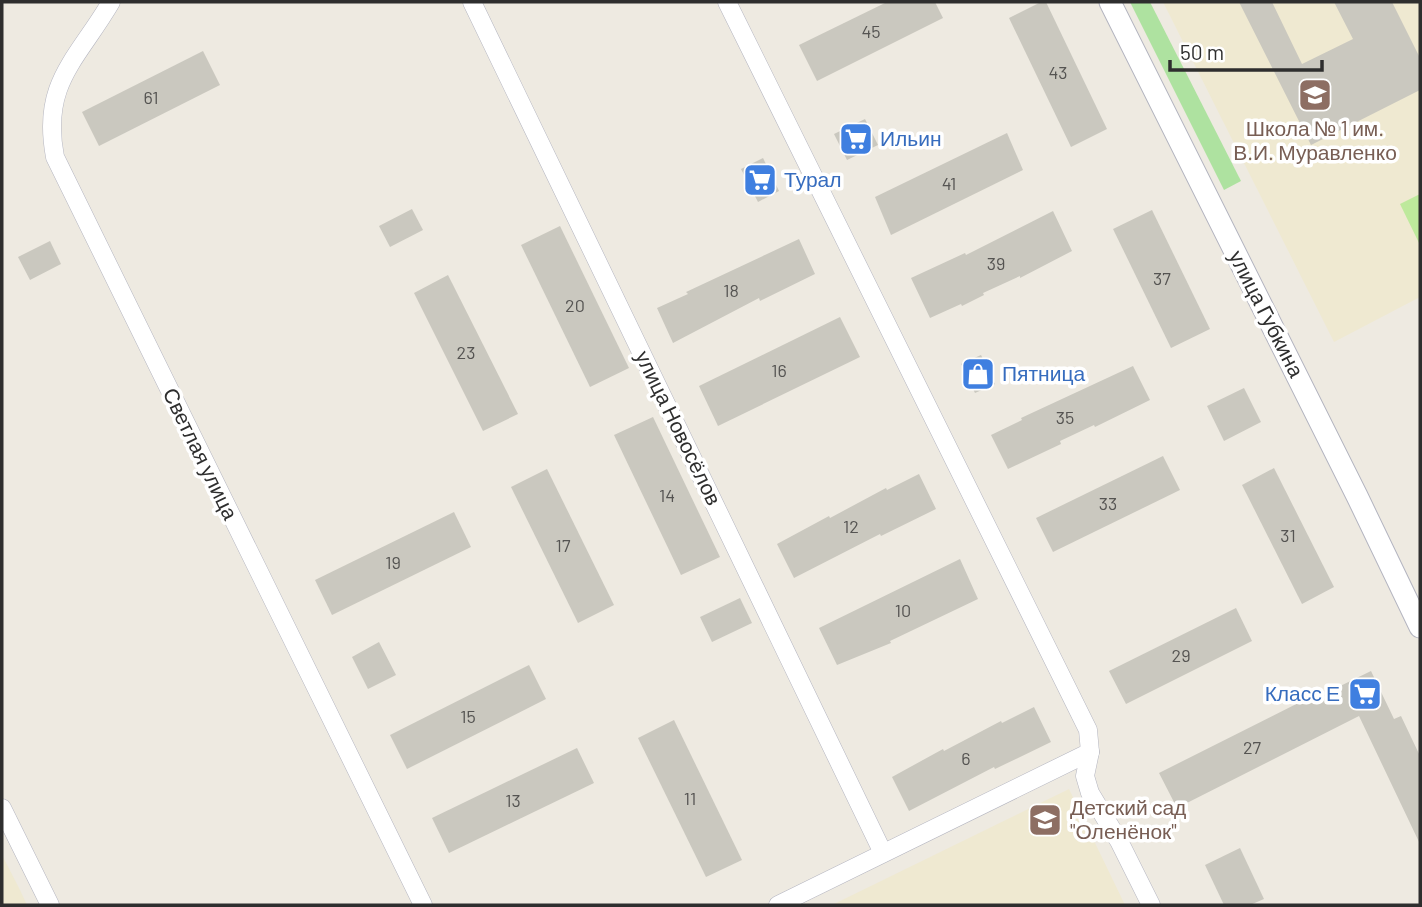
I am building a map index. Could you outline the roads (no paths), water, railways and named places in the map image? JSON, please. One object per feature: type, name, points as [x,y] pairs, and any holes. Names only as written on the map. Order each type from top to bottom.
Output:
[{"type":"street","name":"Светлая улица","points":[[111,2],[65,70],[57,88],[51,114],[55,157],[423,905]]},
{"type":"street","name":"улица Новосёлов","points":[[472,2],[883,853]]},
{"type":"street","points":[[727,2],[1088,730],[1090,752],[1085,776],[1090,793],[1119,841],[1151,905]]},
{"type":"street","name":"улица Губкина","points":[[1110,2],[1420,627]]},
{"type":"street","points":[[787,903],[1090,752]]},
{"type":"street","points":[[2,808],[50,905]]},
{"type":"place","name":"Школа № 1 им. В.И. Муравленко","points":[[1315,95]]},
{"type":"place","name":"Ильин","points":[[856,139]]},
{"type":"place","name":"Турал","points":[[760,180]]},
{"type":"place","name":"Пятница","points":[[978,374]]},
{"type":"place","name":"Класс Е","points":[[1365,694]]},
{"type":"place","name":"Детский сад \"Оленёнок\"","points":[[1045,820]]}]
